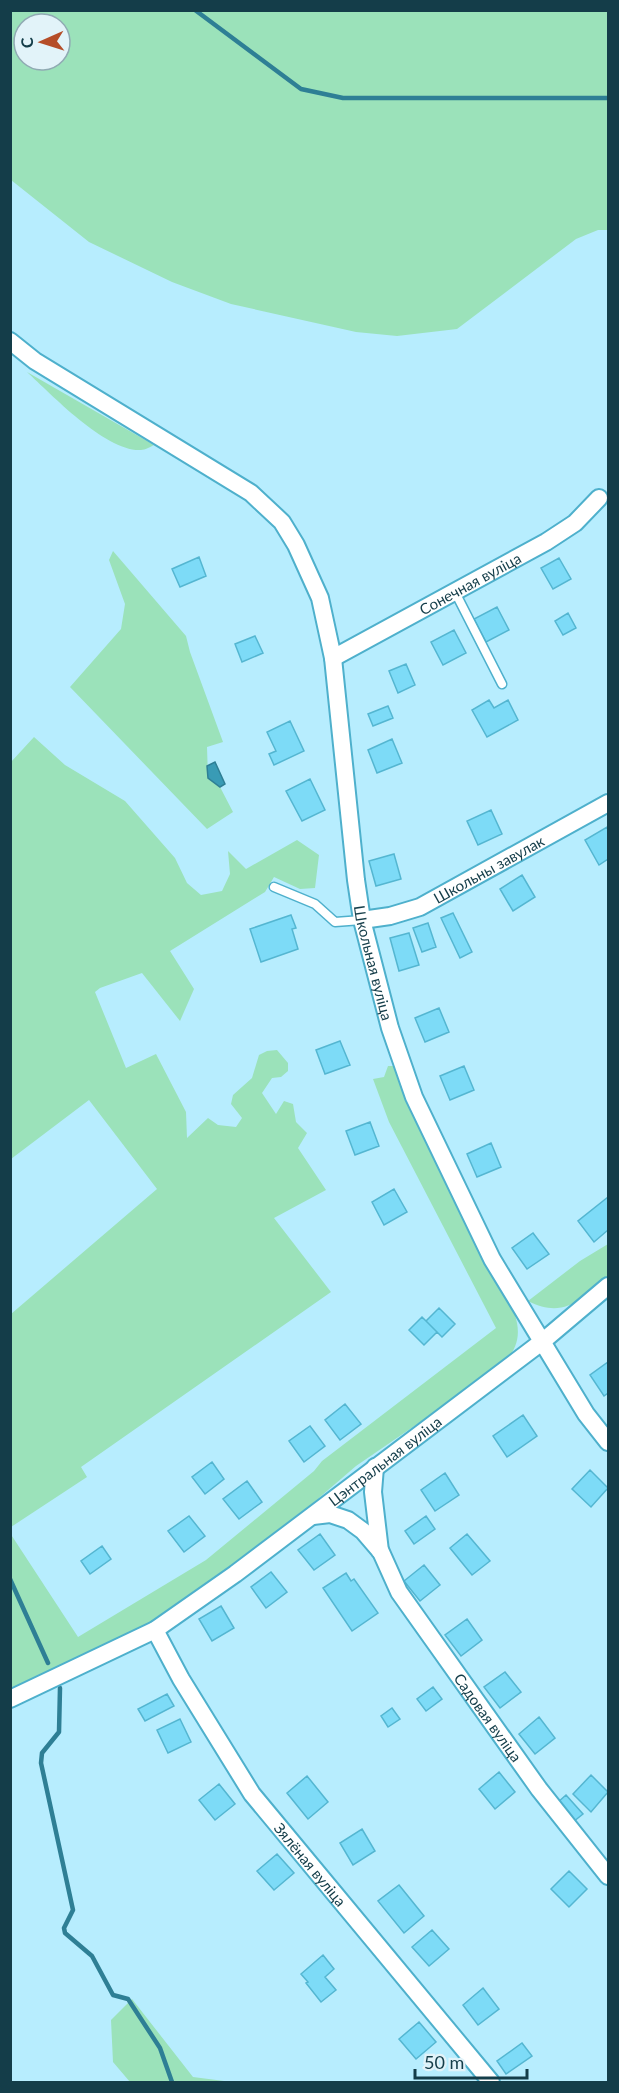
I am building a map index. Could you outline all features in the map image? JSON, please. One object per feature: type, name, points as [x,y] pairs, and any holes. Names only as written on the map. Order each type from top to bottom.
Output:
[{"type":"street","name":"Школьная вуліца","points":[[10,341],[35,361],[187,456],[217,471],[251,493],[282,522],[296,545],[320,598],[333,658],[362,920],[390,1028],[414,1097],[492,1259],[586,1414],[609,1442]]},
{"type":"street","name":"Сонечная вуліца","points":[[333,658],[546,542],[575,523],[604,499]]},
{"type":"street","name":"Школьны завулак","points":[[362,920],[390,916],[420,907],[609,803]]},
{"type":"street","name":"Цэнтральная вуліца","points":[[10,1699],[155,1630],[313,1516],[543,1341],[609,1286]]},
{"type":"street","name":"Садовая вуліца","points":[[375,1467],[373,1492],[381,1552]]},
{"type":"street","name":"Садовая вуліца","points":[[313,1516],[330,1514],[348,1520],[363,1531],[381,1552],[399,1592],[539,1790],[609,1876]]},
{"type":"street","name":"Зялёная вуліца","points":[[155,1630],[181,1679],[252,1794],[491,2082]]},
{"type":"lane","points":[[455,592],[502,684]]},
{"type":"lane","points":[[274,887],[315,904],[335,922],[362,920]]},
{"type":"green space","points":[[10,11],[608,11],[608,230],[598,230],[576,239],[457,329],[397,336],[356,332],[231,304],[172,282],[89,242],[11,180]]},
{"type":"green space","points":[[27,372],[154,445],[141,450],[112,442],[80,420]]},
{"type":"green space","points":[[113,551],[186,636],[223,742],[207,747],[208,778],[220,787],[233,812],[207,829],[70,687],[121,629],[125,604],[109,560]]},
{"type":"green space","points":[[34,737],[65,765],[125,801],[175,858],[187,883],[201,895],[222,891],[230,874],[228,851],[246,869],[297,840],[319,855],[315,888],[300,889],[274,877],[265,892],[170,951],[194,989],[180,1021],[142,973],[100,988],[95,992],[126,1068],[156,1054],[186,1112],[187,1138],[208,1118],[218,1125],[236,1127],[242,1118],[231,1104],[233,1095],[252,1078],[259,1055],[277,1050],[288,1063],[288,1071],[281,1077],[272,1078],[262,1093],[276,1114],[284,1101],[293,1104],[296,1122],[307,1133],[298,1148],[326,1190],[274,1218],[331,1292],[81,1467],[87,1477],[11,1527],[11,1314],[157,1189],[89,1100],[11,1159],[11,762]]},
{"type":"green space","points":[[388,1066],[396,1066],[482,1258],[515,1314],[518,1337],[514,1350],[496,1370],[356,1466],[313,1503],[209,1582],[137,1631],[11,1688],[10,1533],[78,1637],[206,1560],[314,1471],[322,1461],[496,1328],[389,1122],[373,1079],[384,1077]]},
{"type":"green space","points":[[608,1244],[608,1277],[589,1293],[562,1307],[540,1306],[528,1301],[580,1261]]},
{"type":"green space","points":[[132,1999],[193,2077],[232,2082],[130,2082],[113,2062],[111,2020]]},
{"type":"water","points":[[215,762],[225,784],[220,787],[208,778],[207,766]]},
{"type":"building","points":[[199,557],[206,576],[180,587],[172,569]]},
{"type":"building","points":[[559,558],[571,579],[553,589],[541,568]]},
{"type":"building","points":[[497,607],[509,630],[486,642],[474,619]]},
{"type":"building","points":[[568,613],[576,628],[563,635],[555,621]]},
{"type":"building","points":[[454,630],[466,653],[443,665],[431,642]]},
{"type":"building","points":[[255,636],[263,653],[242,662],[235,644]]},
{"type":"building","points":[[406,664],[415,685],[398,693],[389,671]]},
{"type":"building","points":[[489,700],[494,708],[508,700],[518,720],[487,737],[472,710]]},
{"type":"building","points":[[388,706],[393,718],[373,726],[368,714]]},
{"type":"building","points":[[290,721],[304,751],[274,765],[269,754],[276,751],[267,732]]},
{"type":"building","points":[[392,739],[402,763],[377,773],[368,750]]},
{"type":"building","points":[[310,779],[325,810],[302,821],[286,791]]},
{"type":"building","points":[[491,810],[502,834],[478,845],[467,821]]},
{"type":"building","points":[[607,827],[608,859],[599,865],[585,840]]},
{"type":"building","points":[[394,854],[401,879],[376,886],[369,861]]},
{"type":"building","points":[[522,875],[535,897],[513,911],[500,889]]},
{"type":"building","points":[[453,913],[472,952],[460,958],[441,918]]},
{"type":"building","points":[[291,915],[296,928],[292,929],[298,949],[261,962],[250,929]]},
{"type":"building","points":[[428,923],[436,947],[422,952],[413,928]]},
{"type":"building","points":[[409,933],[419,965],[399,971],[390,938]]},
{"type":"building","points":[[439,1008],[449,1032],[425,1042],[415,1018]]},
{"type":"building","points":[[340,1041],[350,1065],[325,1074],[316,1050]]},
{"type":"building","points":[[464,1066],[474,1090],[450,1100],[440,1076]]},
{"type":"building","points":[[370,1122],[379,1146],[355,1155],[346,1131]]},
{"type":"building","points":[[491,1143],[501,1167],[477,1177],[467,1154]]},
{"type":"building","points":[[394,1189],[407,1212],[384,1225],[372,1202]]},
{"type":"building","points":[[608,1197],[608,1230],[594,1242],[578,1221]]},
{"type":"building","points":[[533,1233],[549,1254],[527,1269],[512,1248]]},
{"type":"building","points":[[439,1308],[455,1324],[442,1337],[426,1321]]},
{"type":"building","points":[[422,1317],[437,1332],[424,1345],[409,1330]]},
{"type":"building","points":[[608,1362],[608,1393],[604,1396],[590,1375]]},
{"type":"building","points":[[345,1404],[361,1424],[340,1440],[325,1420]]},
{"type":"building","points":[[523,1415],[537,1436],[507,1457],[493,1436]]},
{"type":"building","points":[[310,1426],[325,1446],[304,1462],[289,1441]]},
{"type":"building","points":[[212,1462],[224,1479],[205,1494],[192,1477]]},
{"type":"building","points":[[590,1470],[608,1488],[591,1507],[572,1489]]},
{"type":"building","points":[[445,1473],[459,1495],[435,1511],[421,1490]]},
{"type":"building","points":[[247,1481],[262,1502],[239,1519],[223,1499]]},
{"type":"building","points":[[189,1516],[205,1536],[184,1552],[168,1531]]},
{"type":"building","points":[[426,1516],[435,1529],[414,1544],[405,1531]]},
{"type":"building","points":[[320,1534],[335,1555],[314,1570],[298,1550]]},
{"type":"building","points":[[467,1534],[490,1561],[472,1575],[450,1548]]},
{"type":"building","points":[[102,1546],[111,1559],[90,1574],[81,1561]]},
{"type":"building","points":[[424,1565],[440,1585],[420,1601],[404,1581]]},
{"type":"building","points":[[271,1572],[287,1592],[266,1608],[251,1587]]},
{"type":"building","points":[[346,1573],[351,1581],[354,1579],[378,1613],[352,1631],[323,1588]]},
{"type":"building","points":[[221,1606],[234,1628],[212,1641],[199,1619]]},
{"type":"building","points":[[467,1619],[482,1640],[461,1656],[445,1635]]},
{"type":"building","points":[[505,1672],[521,1692],[500,1708],[484,1687]]},
{"type":"building","points":[[433,1687],[442,1699],[426,1711],[417,1699]]},
{"type":"building","points":[[167,1694],[174,1706],[145,1721],[138,1709]]},
{"type":"building","points":[[392,1708],[400,1719],[388,1727],[381,1716]]},
{"type":"building","points":[[539,1717],[555,1738],[535,1754],[519,1734]]},
{"type":"building","points":[[180,1719],[191,1742],[168,1753],[157,1730]]},
{"type":"building","points":[[499,1772],[515,1792],[495,1809],[479,1789]]},
{"type":"building","points":[[591,1775],[608,1792],[591,1812],[573,1794]]},
{"type":"building","points":[[307,1776],[328,1802],[308,1819],[287,1793]]},
{"type":"building","points":[[219,1784],[235,1804],[215,1820],[199,1800]]},
{"type":"building","points":[[566,1795],[583,1814],[573,1822],[557,1803]]},
{"type":"building","points":[[362,1829],[375,1851],[353,1865],[340,1843]]},
{"type":"building","points":[[277,1854],[294,1873],[274,1890],[257,1871]]},
{"type":"building","points":[[569,1871],[587,1889],[569,1907],[551,1889]]},
{"type":"building","points":[[399,1885],[424,1916],[404,1933],[378,1901]]},
{"type":"building","points":[[432,1930],[449,1949],[429,1966],[412,1947]]},
{"type":"building","points":[[323,1955],[334,1969],[325,1977],[336,1990],[321,2002],[301,1974]]},
{"type":"building","points":[[483,1988],[499,2009],[478,2025],[463,2005]]},
{"type":"building","points":[[419,2022],[436,2042],[416,2059],[399,2039]]},
{"type":"building","points":[[522,2043],[532,2056],[506,2074],[497,2061]]},
{"type":"waterway","points":[[195,10],[301,89],[343,98],[608,98]]},
{"type":"waterway","points":[[10,1579],[48,1663]]},
{"type":"waterway","points":[[60,1688],[59,1732],[42,1753],[41,1763],[73,1910],[64,1928],[65,1933],[92,1956],[113,1995],[128,1999],[160,2048],[172,2082]]}]
